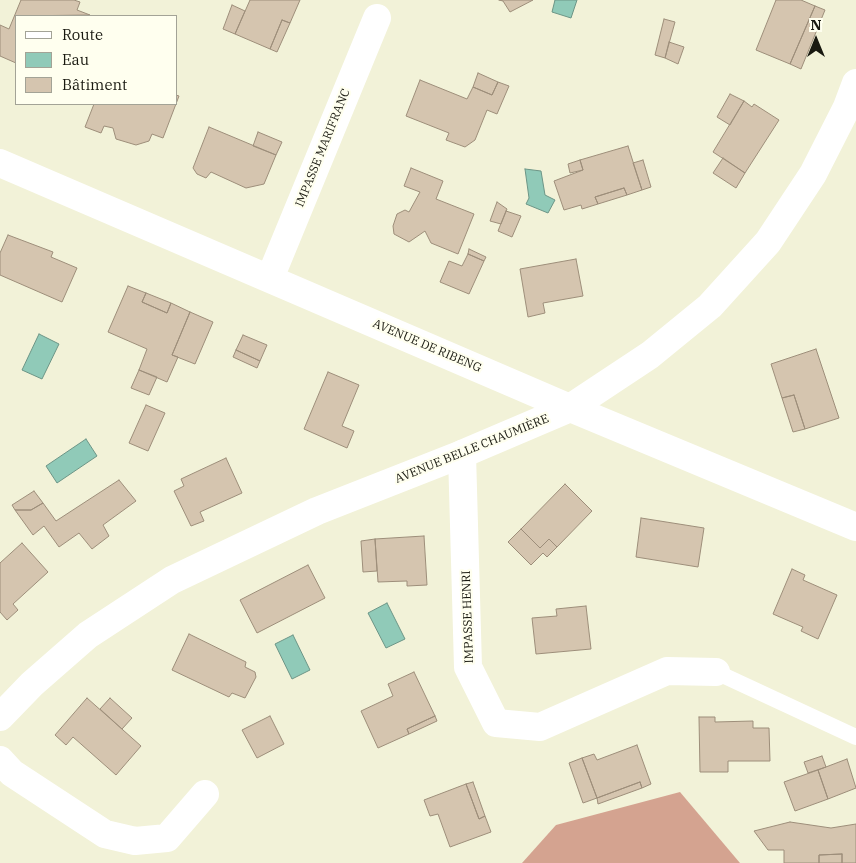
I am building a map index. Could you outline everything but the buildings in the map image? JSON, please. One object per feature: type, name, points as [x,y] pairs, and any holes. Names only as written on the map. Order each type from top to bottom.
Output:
[{"type":"street","name":"IMPASSE MARIFRANC","points":[[270,278],[377,18]]},
{"type":"street","name":"AVENUE BELLE CHAUMIÈRE","points":[[0,716],[32,684],[88,636],[172,580],[317,511],[462,454],[570,408],[650,355],[710,306],[768,242],[813,174],[856,83]]},
{"type":"street","name":"AVENUE DE RIBENG","points":[[0,163],[570,408],[856,526]]},
{"type":"street","name":"IMPASSE HENRI","points":[[462,454],[468,667],[496,722],[540,727],[667,671],[716,672]]},
{"type":"street","points":[[0,760],[12,773],[105,834],[135,841],[167,838],[205,794]]},
{"type":"lane","points":[[716,672],[856,736]]},
{"type":"shaded area","points":[[680,792],[740,863],[522,863],[556,825]]},
{"type":"water","points":[[555,0],[577,0],[571,18],[552,12]]},
{"type":"water","points":[[525,169],[541,171],[545,195],[555,200],[548,213],[526,204],[529,198]]},
{"type":"water","points":[[39,334],[59,344],[42,379],[22,370]]},
{"type":"water","points":[[86,439],[97,456],[57,483],[46,466]]},
{"type":"water","points":[[387,603],[405,639],[386,648],[368,613]]},
{"type":"water","points":[[293,635],[310,670],[292,679],[275,644]]}]
